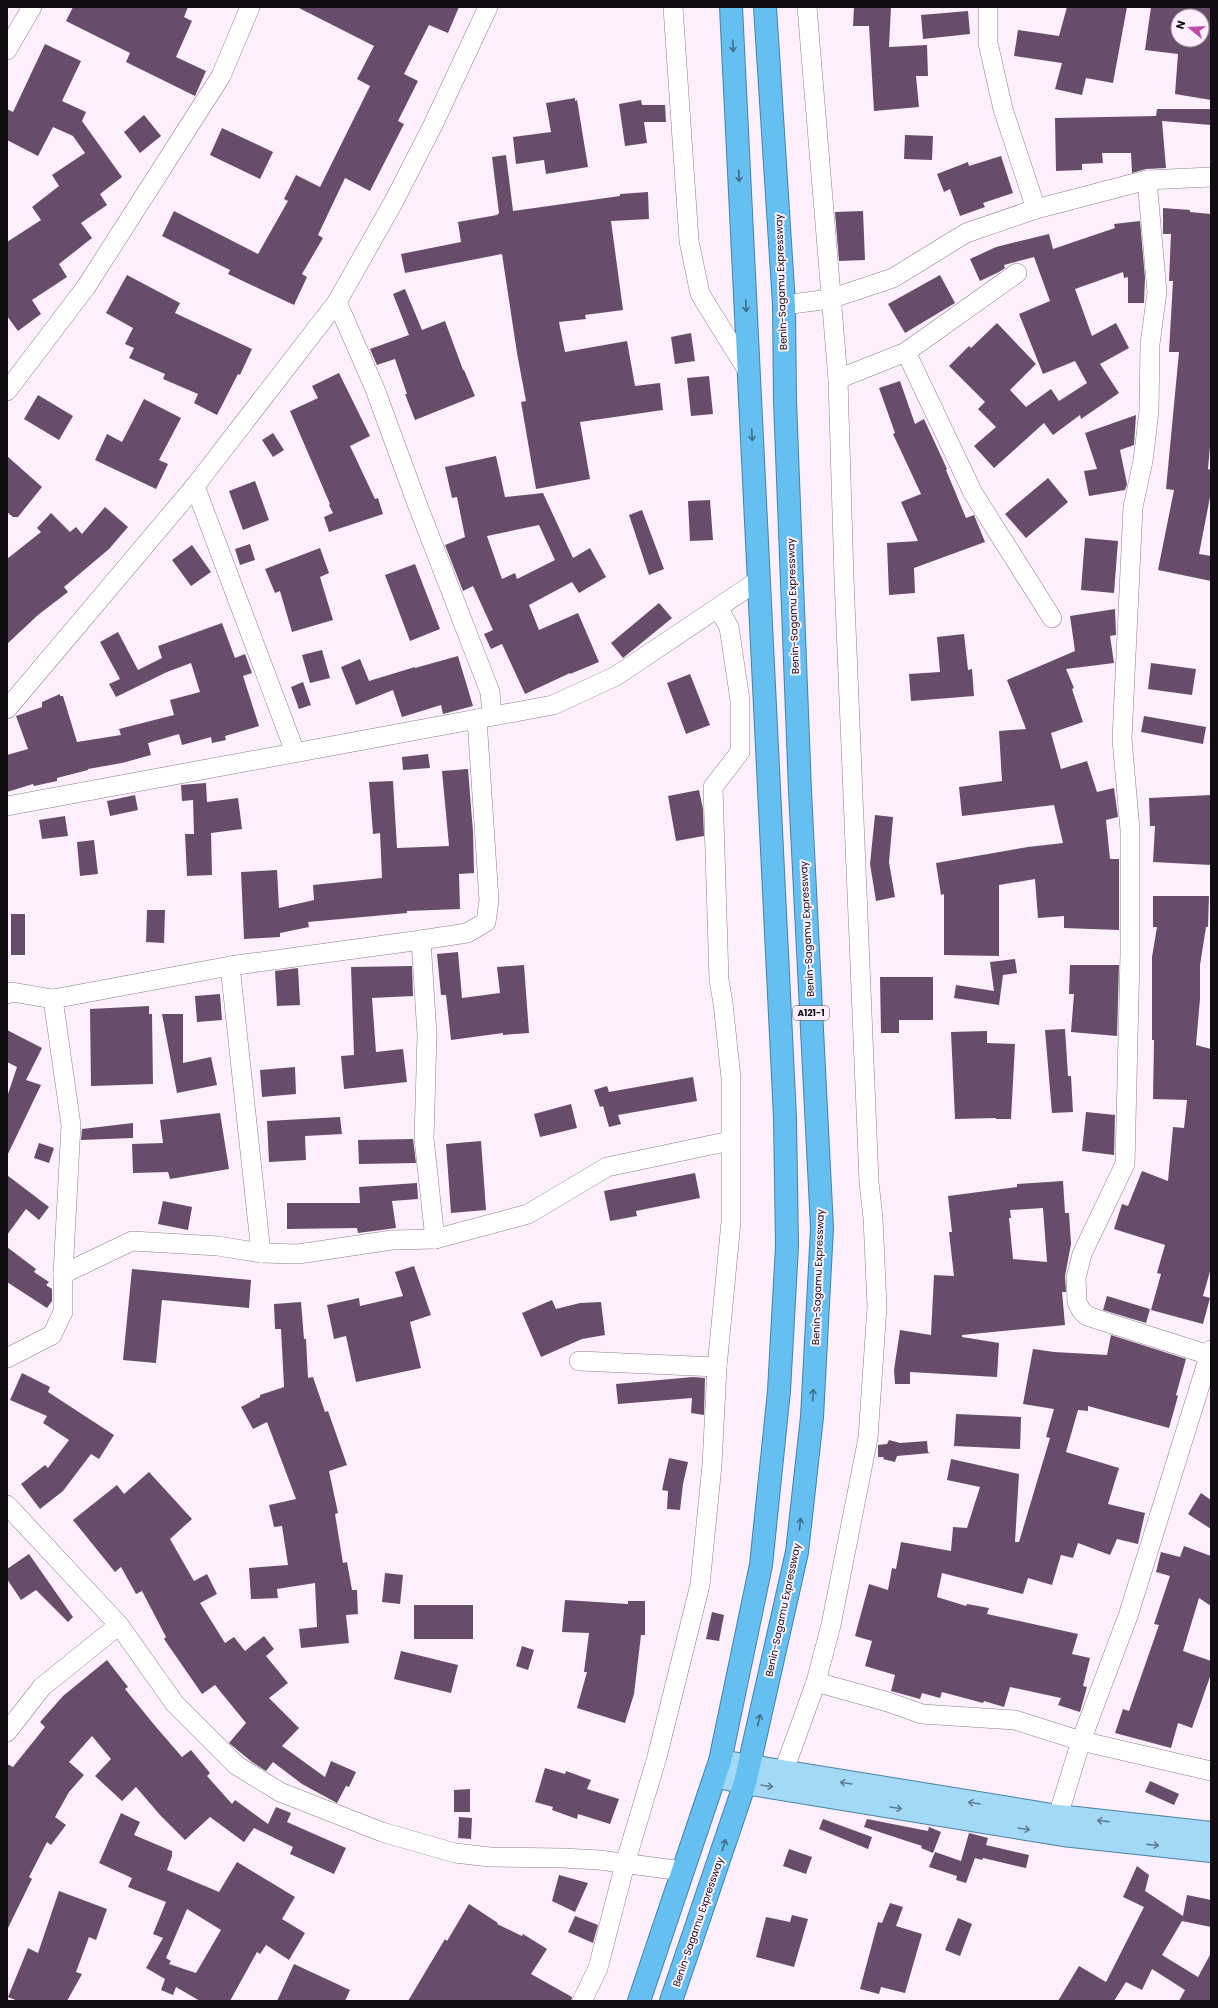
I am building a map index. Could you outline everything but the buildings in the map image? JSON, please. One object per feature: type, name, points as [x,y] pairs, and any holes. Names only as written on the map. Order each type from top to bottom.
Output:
[{"type":"highway","name":"A121-1","points":[[640,2001],[718,1769],[761,1565],[780,1391],[787,1246],[785,1118],[731,7]]},
{"type":"highway","name":"Benin-Sagamu Expressway","points":[[671,2001],[746,1774],[797,1552],[812,1417],[822,1228],[800,791],[784,401],[784,306],[765,7]]},
{"type":"highway","points":[[750,403],[784,401]]},
{"type":"main road","points":[[718,1769],[1063,1835],[1211,1851]]},
{"type":"main road","points":[[746,1774],[782,1773],[1058,1816],[1211,1833]]},
{"type":"street","points":[[7,50],[32,7]]},
{"type":"street","points":[[7,391],[86,287],[221,76],[250,7]]},
{"type":"street","points":[[7,709],[195,486],[337,302],[393,203],[426,138],[488,7]]},
{"type":"street","points":[[673,7],[689,241],[700,294],[749,374]]},
{"type":"street","points":[[782,1773],[816,1682],[831,1625],[868,1438],[877,1307],[870,1182],[844,578],[838,379],[830,299],[807,7]]},
{"type":"street","points":[[988,7],[988,43],[1002,101],[1036,209]]},
{"type":"street","points":[[784,306],[830,299],[893,278],[966,233],[1036,209],[1147,180],[1211,177]]},
{"type":"street","points":[[1058,1816],[1081,1741],[1128,1616],[1210,1353],[1087,1316],[1081,1310],[1077,1302],[1076,1278],[1082,1254],[1125,1164],[1130,954],[1130,830],[1122,739],[1133,507],[1143,461],[1149,410],[1150,344],[1157,292],[1147,180]]},
{"type":"street","points":[[838,379],[906,352],[1017,273]]},
{"type":"street","points":[[7,994],[12,992],[53,999],[230,966],[467,933],[486,922],[488,900],[485,718],[490,692],[416,502],[375,389],[337,302]]},
{"type":"street","points":[[906,352],[973,493],[1052,618]]},
{"type":"street","points":[[195,486],[295,752]]},
{"type":"street","points":[[7,806],[553,705],[616,676],[759,580]]},
{"type":"street","points":[[582,2001],[598,1968],[625,1864],[657,1757],[700,1585],[712,1465],[717,1367],[731,1222],[731,1078],[724,1003],[719,980],[714,787],[740,752],[740,700],[729,627],[718,608]]},
{"type":"street","points":[[421,940],[427,1035],[424,1138],[435,1239]]},
{"type":"street","points":[[230,966],[261,1253]]},
{"type":"street","points":[[7,1358],[52,1335],[63,1312],[63,1274],[71,1125],[53,999]]},
{"type":"street","points":[[63,1274],[132,1241],[218,1246],[261,1253],[298,1254],[392,1240],[435,1239],[528,1214],[607,1167],[730,1141]]},
{"type":"street","points":[[579,1361],[717,1367]]},
{"type":"street","points":[[7,1505],[119,1625],[175,1704],[236,1765],[280,1792],[382,1832],[455,1853],[490,1857],[563,1858],[683,1871]]},
{"type":"street","points":[[7,1732],[42,1687],[119,1625]]},
{"type":"street","points":[[816,1682],[888,1702],[922,1714],[1015,1720],[1081,1741],[1211,1771]]}]
